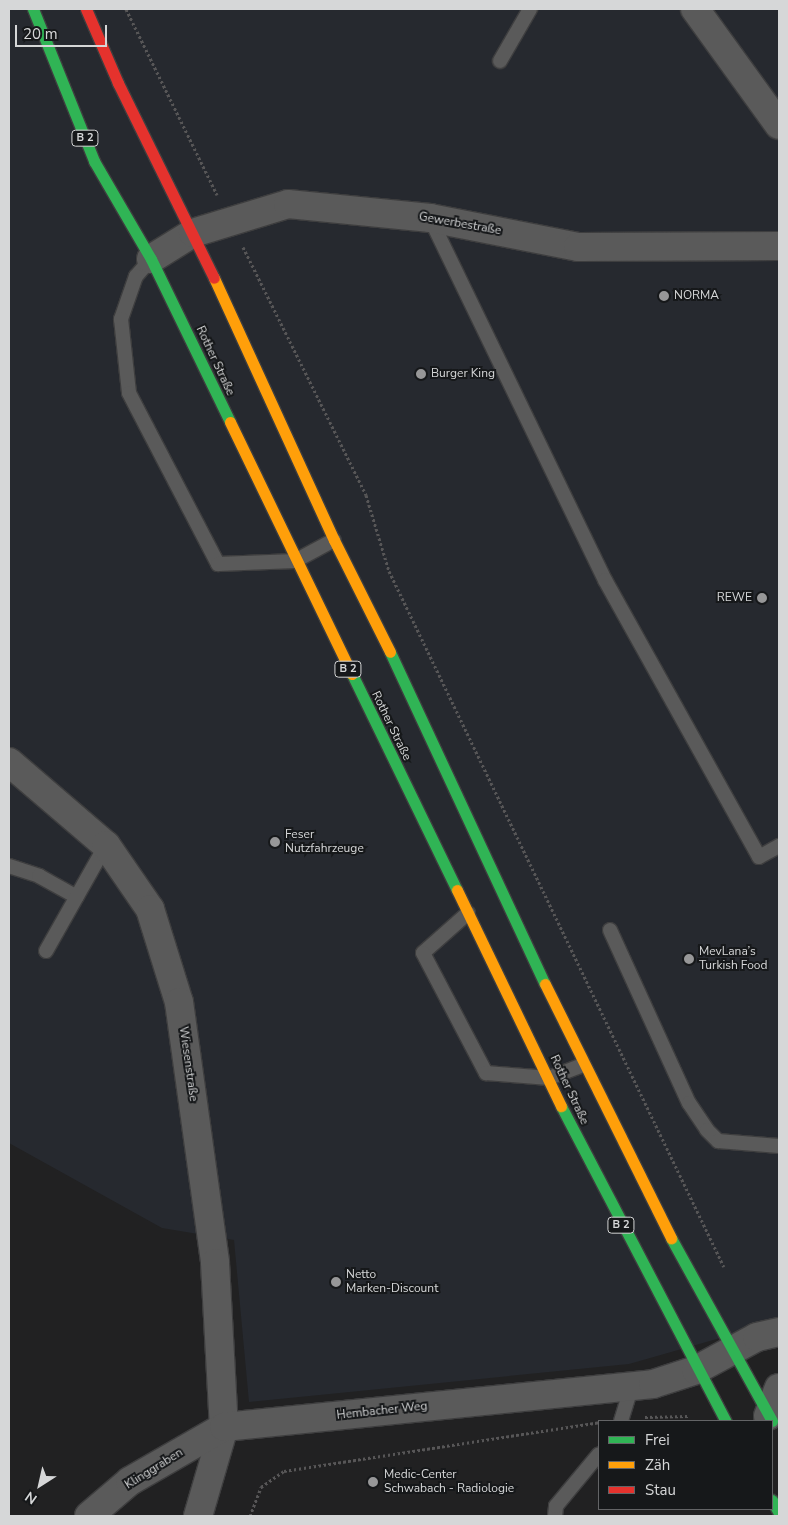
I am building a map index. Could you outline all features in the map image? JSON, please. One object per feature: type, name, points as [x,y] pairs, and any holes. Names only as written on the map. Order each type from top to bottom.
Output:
[{"type":"main road","name":"Rother Straße","points":[[33,9],[94,161],[144,267],[295,561],[549,1078],[586,1159],[696,1370],[725,1420]]},
{"type":"main road","name":"Rother Straße","points":[[86,9],[118,84],[192,233],[334,540],[368,604],[583,1065],[731,1352],[771,1420]]},
{"type":"main road","points":[[773,1502],[779,1513]]},
{"type":"street","points":[[695,9],[779,125]]},
{"type":"street","name":"Gewerbestraße","points":[[144,267],[192,233],[288,204],[430,218],[578,247],[779,246]]},
{"type":"street","name":"Wiesenstraße","points":[[9,762],[106,845],[150,909],[179,1002],[215,1263],[224,1427]]},
{"type":"street","name":"Hembacher Weg","points":[[224,1427],[653,1384],[696,1370],[757,1337],[779,1332]]},
{"type":"street","points":[[773,1423],[779,1388]]},
{"type":"street","points":[[198,1516],[224,1427]]},
{"type":"street","name":"Klinggraben","points":[[89,1516],[130,1481],[224,1427]]},
{"type":"lane","points":[[500,61],[530,9]]},
{"type":"lane","points":[[430,218],[605,580],[759,857],[779,846]]},
{"type":"lane","points":[[144,267],[122,319],[129,393],[218,564],[295,561],[334,540]]},
{"type":"lane","points":[[46,951],[106,845]]},
{"type":"lane","points":[[9,866],[39,876],[77,898]]},
{"type":"lane","points":[[468,913],[423,953],[486,1073],[549,1078],[583,1065]]},
{"type":"lane","points":[[610,930],[703,1126],[718,1141],[779,1146]]},
{"type":"lane","points":[[622,1420],[632,1386]]},
{"type":"lane","points":[[555,1516],[556,1506],[598,1455]]},
{"type":"path","points":[[126,9],[366,496],[389,571],[728,1274]]},
{"type":"path","points":[[622,1420],[690,1416],[696,1420]]},
{"type":"path","points":[[250,1516],[261,1487],[284,1471],[598,1422]]},
{"type":"shaded area","points":[[9,9],[779,9],[779,1331],[773,1323],[629,1364],[249,1402],[234,1240],[162,1228],[9,1143]]},
{"type":"traffic: fast","points":[[33,9],[94,161],[151,259],[230,422]]},
{"type":"traffic: fast","points":[[390,652],[545,984]]},
{"type":"traffic: fast","points":[[352,674],[457,890]]},
{"type":"traffic: fast","points":[[561,1106],[725,1420]]},
{"type":"traffic: fast","points":[[671,1238],[771,1420]]},
{"type":"traffic: fast","points":[[773,1502],[779,1513]]},
{"type":"traffic: slow","points":[[214,278],[334,540],[390,652]]},
{"type":"traffic: slow","points":[[230,422],[352,674]]},
{"type":"traffic: slow","points":[[457,890],[561,1106]]},
{"type":"traffic: slow","points":[[545,984],[671,1238]]},
{"type":"traffic: jam","points":[[86,9],[118,83],[214,278]]},
{"type":"place","name":"NORMA","points":[[664,296]]},
{"type":"place","name":"Burger King","points":[[421,374]]},
{"type":"place","name":"REWE","points":[[762,598]]},
{"type":"place","name":"Feser Nutzfahrzeuge","points":[[275,842]]},
{"type":"place","name":"MevLana’s Turkish Food","points":[[689,959]]},
{"type":"place","name":"Netto Marken-Discount","points":[[336,1282]]},
{"type":"place","name":"Medic-Center Schwabach - Radiologie","points":[[373,1482]]}]
